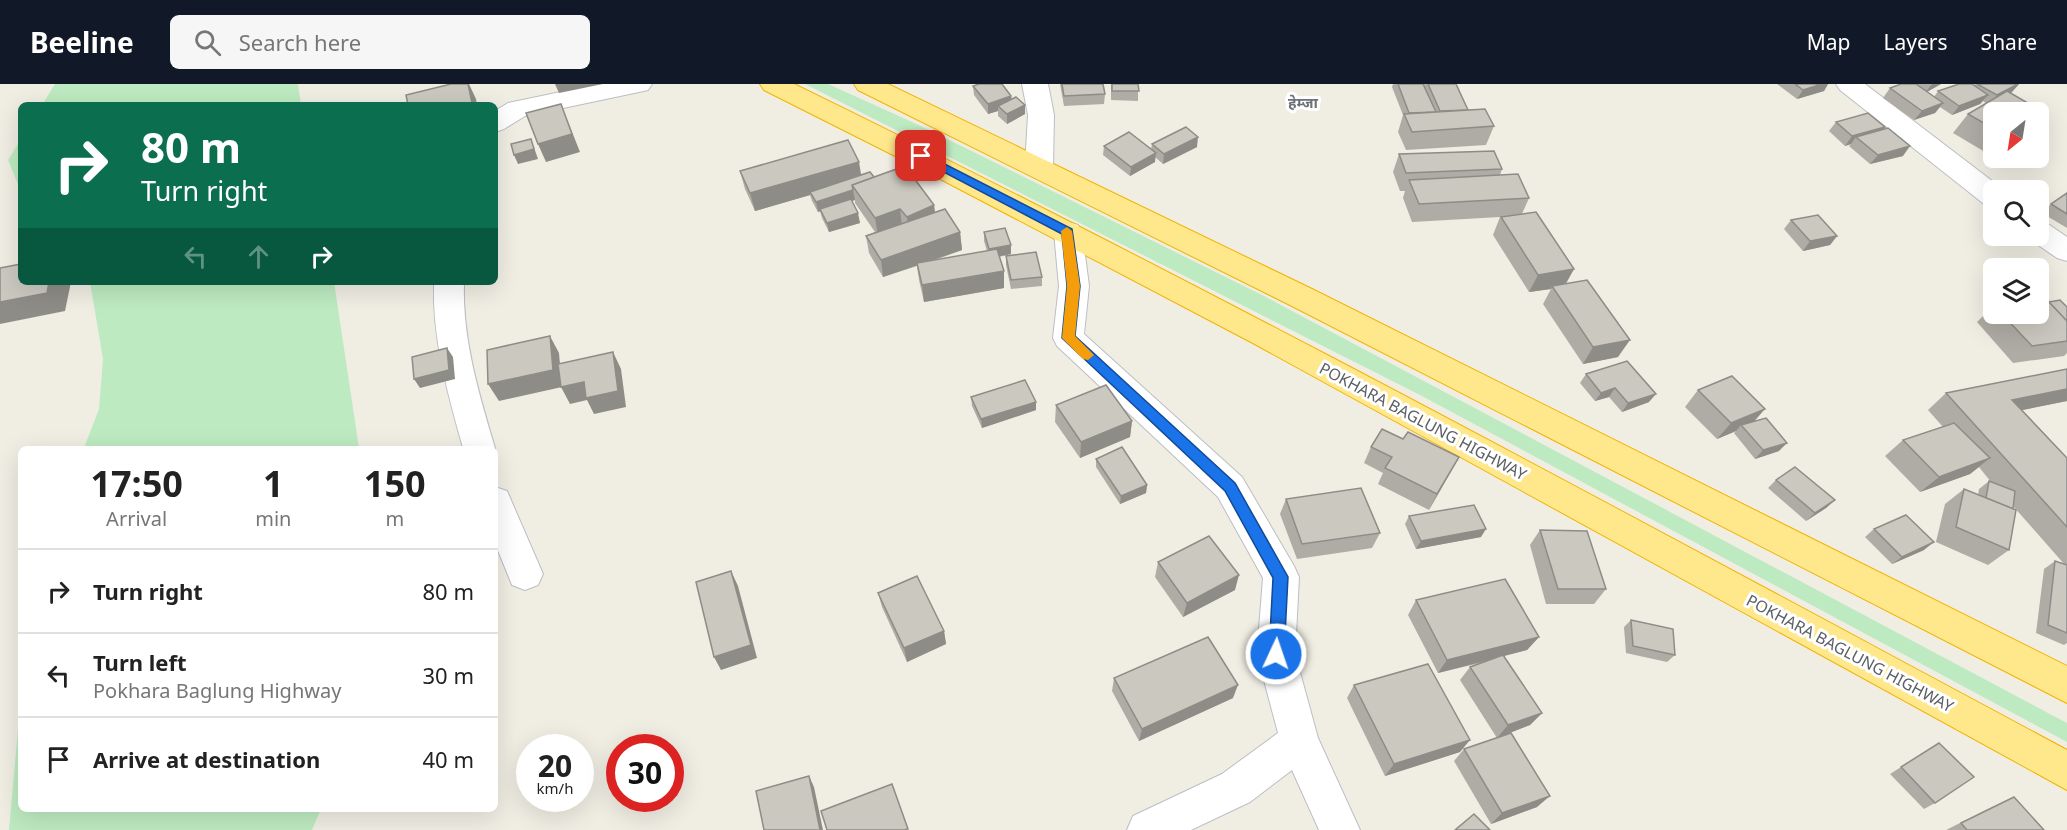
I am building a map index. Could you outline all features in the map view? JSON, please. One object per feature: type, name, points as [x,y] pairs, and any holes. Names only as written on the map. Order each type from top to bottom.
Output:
[{"type":"highway","name":"POKHARA BAGLUNG HIGHWAY","points":[[773,84],[963,176],[1354,384],[2067,771]]},
{"type":"highway","points":[[867,84],[1301,297],[2067,685]]},
{"type":"street","points":[[498,121],[517,109],[639,84]]},
{"type":"street","points":[[1035,84],[1041,115],[1039,167]]},
{"type":"street","points":[[1849,84],[1983,188]]},
{"type":"street","points":[[1068,232],[1074,286],[1068,338],[1230,487],[1281,577],[1276,654],[1299,741],[1340,830]]},
{"type":"street","points":[[2049,239],[2067,251]]},
{"type":"street","points":[[449,285],[447,303],[466,404],[478,446]]},
{"type":"street","points":[[498,508],[525,574]]},
{"type":"street","points":[[1147,830],[1236,788],[1299,741]]},
{"type":"green space","points":[[55,84],[298,84],[301,102],[44,102]]},
{"type":"green space","points":[[805,84],[828,84],[921,126],[1264,296],[2067,723],[2067,742],[1420,395]]},
{"type":"green space","points":[[18,144],[18,185],[8,160]]},
{"type":"green space","points":[[91,285],[334,285],[359,446],[85,446],[99,409],[103,359]]},
{"type":"green space","points":[[18,729],[18,812],[320,812],[312,830],[9,830]]},
{"type":"building","points":[[451,84],[468,84],[472,102],[407,102],[406,95]]},
{"type":"building","points":[[1002,84],[1011,96],[988,104],[973,86]]},
{"type":"building","points":[[1062,84],[1103,84],[1105,94],[1064,96]]},
{"type":"building","points":[[1112,84],[1138,84],[1139,91],[1112,91]]},
{"type":"building","points":[[1398,84],[1423,84],[1436,112],[1409,113]]},
{"type":"building","points":[[1428,84],[1456,84],[1468,110],[1440,111]]},
{"type":"building","points":[[1795,84],[1822,84],[1803,90]]},
{"type":"building","points":[[1901,84],[1916,84],[1943,103],[1922,111],[1890,88]]},
{"type":"building","points":[[1959,84],[1972,84],[1988,95],[1959,106],[1938,91]]},
{"type":"building","points":[[1977,84],[2018,84],[1997,95]]},
{"type":"building","points":[[2007,91],[2026,102],[1988,102]]},
{"type":"building","points":[[1016,97],[1025,105],[1007,114],[998,106]]},
{"type":"building","points":[[561,104],[572,134],[538,144],[526,113]]},
{"type":"building","points":[[1983,105],[1983,123],[1968,114]]},
{"type":"building","points":[[1485,109],[1494,126],[1412,132],[1404,114]]},
{"type":"building","points":[[1868,113],[1885,127],[1852,136],[1836,122]]},
{"type":"building","points":[[1186,127],[1198,137],[1164,154],[1152,144]]},
{"type":"building","points":[[1888,128],[1910,146],[1878,155],[1856,137]]},
{"type":"building","points":[[1129,132],[1156,153],[1131,167],[1104,146]]},
{"type":"building","points":[[531,139],[534,149],[514,155],[511,144]]},
{"type":"building","points":[[848,140],[859,162],[750,193],[740,171]]},
{"type":"building","points":[[1494,151],[1502,169],[1406,173],[1399,154]]},
{"type":"building","points":[[905,166],[934,205],[907,217],[900,209],[875,218],[852,185]]},
{"type":"building","points":[[870,172],[874,177],[852,185],[853,190],[816,202],[810,192]]},
{"type":"building","points":[[1518,174],[1529,198],[1419,204],[1409,180]]},
{"type":"building","points":[[2067,193],[2067,214],[2051,204]]},
{"type":"building","points":[[851,199],[858,213],[827,223],[820,209]]},
{"type":"building","points":[[945,209],[960,232],[881,260],[866,236]]},
{"type":"building","points":[[1536,212],[1574,269],[1538,275],[1501,217]]},
{"type":"building","points":[[1818,215],[1837,236],[1810,241],[1791,220]]},
{"type":"building","points":[[1005,228],[1011,245],[989,249],[984,232]]},
{"type":"building","points":[[997,249],[1004,271],[922,285],[917,263]]},
{"type":"building","points":[[1036,252],[1042,277],[1011,280],[1006,256]]},
{"type":"building","points":[[18,265],[18,285],[48,285],[47,293],[0,302],[0,268]]},
{"type":"building","points":[[1587,280],[1630,340],[1593,347],[1552,286]]},
{"type":"building","points":[[2060,300],[2067,307],[2067,321],[2049,302]]},
{"type":"building","points":[[2049,301],[2067,321],[2067,341],[2032,346],[2011,324],[2049,324]]},
{"type":"building","points":[[550,336],[553,370],[488,384],[487,350]]},
{"type":"building","points":[[447,348],[449,370],[414,379],[412,357]]},
{"type":"building","points":[[613,352],[618,391],[586,398],[584,382],[561,387],[558,364]]},
{"type":"building","points":[[1627,361],[1656,394],[1628,403],[1615,388],[1601,393],[1586,374]]},
{"type":"building","points":[[2067,369],[2067,389],[2012,400],[2067,458],[2067,527],[1946,393]]},
{"type":"building","points":[[1732,376],[1765,409],[1731,423],[1698,390]]},
{"type":"building","points":[[1025,380],[1036,402],[981,419],[971,397]]},
{"type":"building","points":[[1106,385],[1132,421],[1081,442],[1056,405]]},
{"type":"building","points":[[1766,418],[1787,443],[1763,450],[1741,425]]},
{"type":"building","points":[[1954,423],[1990,458],[1939,477],[1903,440]]},
{"type":"building","points":[[1382,429],[1403,439],[1408,432],[1459,457],[1437,494],[1385,468],[1392,457],[1371,447]]},
{"type":"building","points":[[1122,447],[1147,485],[1121,496],[1096,459]]},
{"type":"building","points":[[1795,467],[1835,500],[1815,513],[1776,480]]},
{"type":"building","points":[[1989,481],[2015,491],[2013,509],[1986,498]]},
{"type":"building","points":[[1361,488],[1380,533],[1302,544],[1286,499]]},
{"type":"building","points":[[1964,489],[2016,510],[2009,550],[1956,527]]},
{"type":"building","points":[[1474,505],[1486,529],[1421,541],[1409,516]]},
{"type":"building","points":[[1906,515],[1934,542],[1902,557],[1874,529]]},
{"type":"building","points":[[1540,530],[1587,531],[1606,589],[1558,589]]},
{"type":"building","points":[[1209,536],[1239,575],[1187,603],[1158,562]]},
{"type":"building","points":[[2055,561],[2067,565],[2067,633],[2048,625]]},
{"type":"building","points":[[731,571],[751,645],[714,657],[696,582]]},
{"type":"building","points":[[917,576],[944,631],[904,648],[878,593]]},
{"type":"building","points":[[1505,579],[1539,637],[1447,660],[1416,600]]},
{"type":"building","points":[[1631,620],[1673,629],[1675,655],[1633,646]]},
{"type":"building","points":[[1208,637],[1238,685],[1142,729],[1114,678]]},
{"type":"building","points":[[1503,655],[1542,713],[1508,725],[1470,667]]},
{"type":"building","points":[[1428,664],[1470,740],[1394,764],[1354,685]]},
{"type":"building","points":[[1511,733],[1550,796],[1502,813],[1464,749]]},
{"type":"building","points":[[1939,743],[1974,777],[1935,803],[1901,767]]},
{"type":"building","points":[[809,776],[820,830],[764,830],[756,791]]},
{"type":"building","points":[[892,784],[908,829],[827,830],[821,811]]},
{"type":"building","points":[[2014,797],[2044,830],[1967,830],[1961,823]]},
{"type":"building","points":[[1474,814],[1490,830],[1455,830]]},
{"type":"slow traffic","points":[[1067,231],[1074,286],[1068,338],[1088,355]]},
{"type":"district","name":"हेम्जा","points":[[1303,103]]},
{"type":"route","points":[[921,156],[1068,232],[1074,286],[1068,338],[1230,487],[1281,577],[1276,654]]}]
